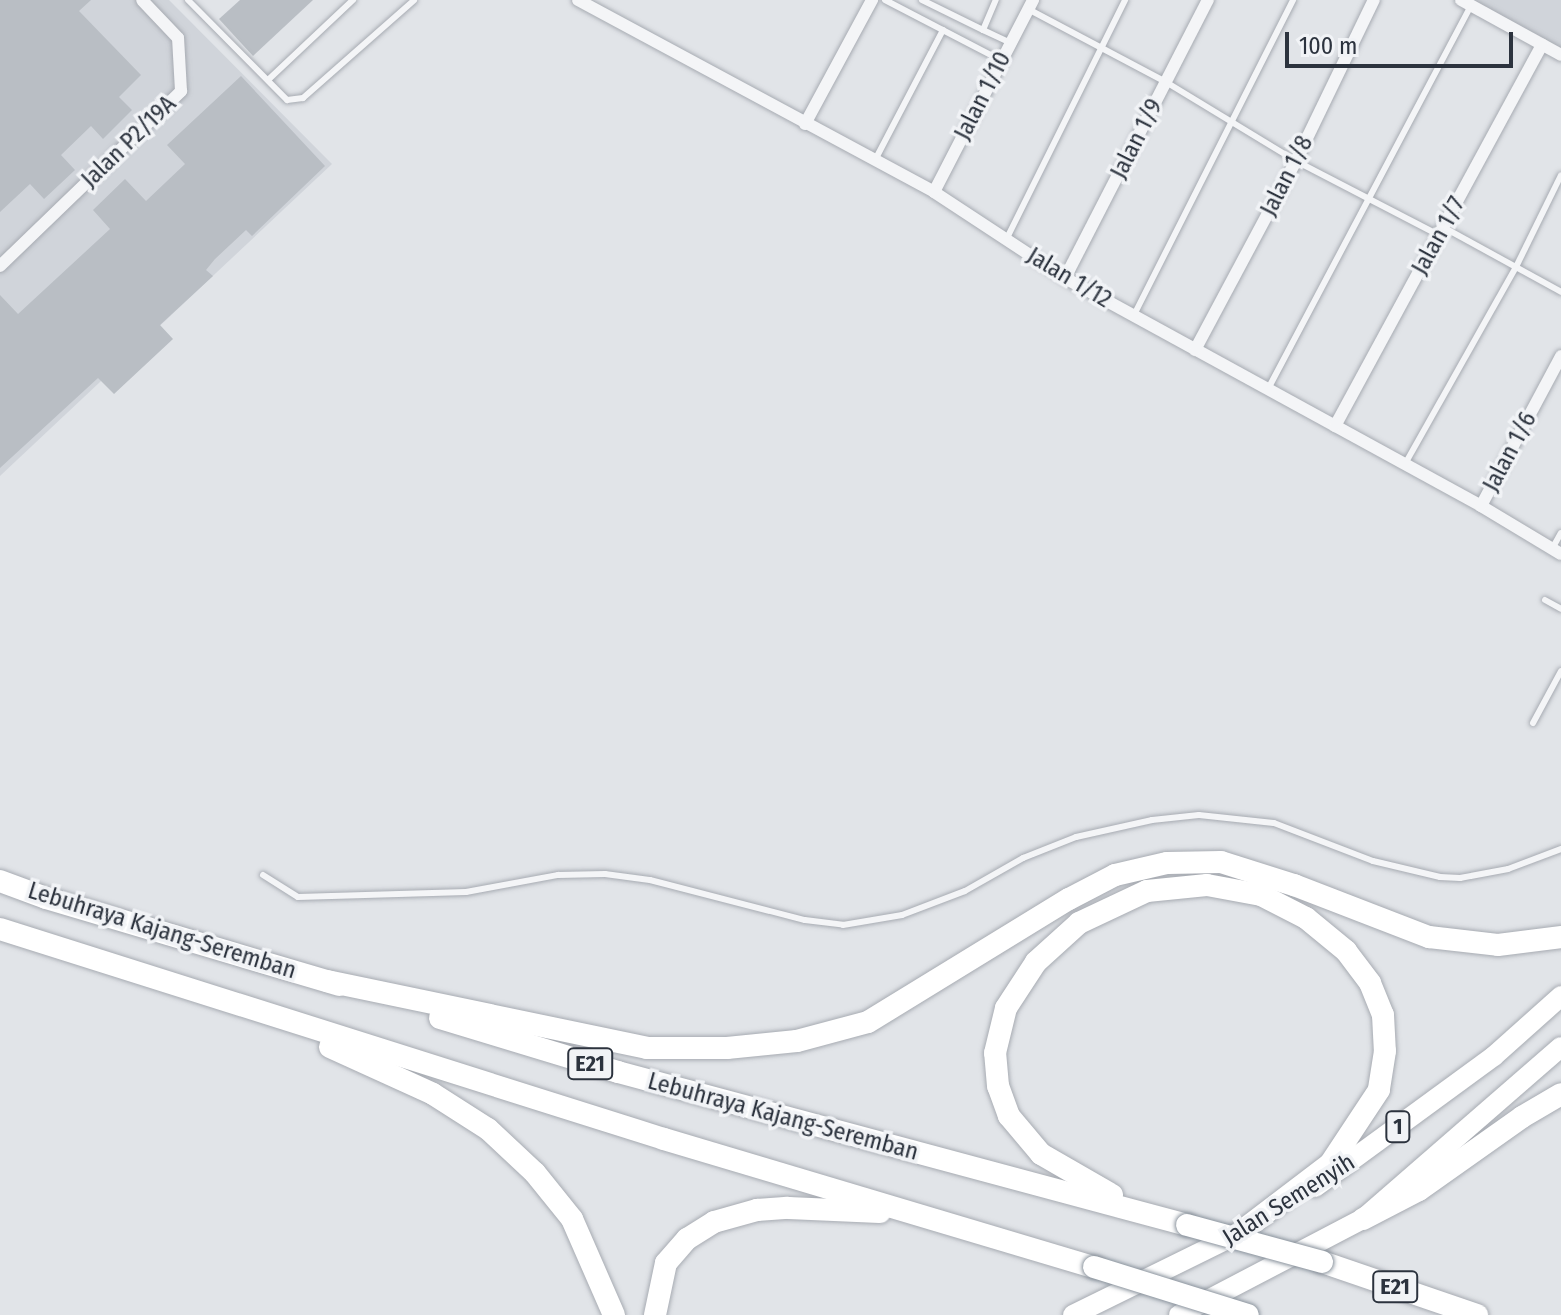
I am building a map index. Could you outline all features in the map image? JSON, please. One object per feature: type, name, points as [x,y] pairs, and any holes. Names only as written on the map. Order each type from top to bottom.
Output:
[{"type":"highway","points":[[327,981],[647,1048],[727,1048],[797,1041],[868,1022],[1069,899],[1115,875],[1167,863],[1221,862],[1294,885],[1429,937],[1498,945],[1561,937]]},
{"type":"highway","name":"Lebuhraya Kajang-Seremban","points":[[0,881],[46,898],[618,1072],[1322,1262],[1478,1314]]},
{"type":"highway","points":[[1153,1216],[1078,1178],[1041,1154],[1009,1116],[998,1086],[995,1053],[1006,1008],[1036,962],[1079,923],[1147,891],[1207,885],[1261,895],[1306,918],[1346,951],[1370,983],[1383,1015],[1385,1051],[1379,1090],[1330,1164],[1238,1234]]},
{"type":"highway","name":"Lebuhraya Kajang-Seremban","points":[[0,929],[243,1008],[1248,1315]]},
{"type":"highway","points":[[243,1008],[433,1094],[488,1129],[535,1173],[572,1219],[614,1315]]},
{"type":"highway","points":[[1363,1219],[1419,1190],[1522,1117],[1561,1094]]},
{"type":"highway","points":[[655,1315],[666,1263],[687,1239],[714,1222],[757,1210],[788,1208],[905,1212]]},
{"type":"main road","name":"Jalan Semenyih","points":[[1073,1315],[1238,1234],[1331,1177],[1494,1056],[1561,996]]},
{"type":"main road","name":"Jalan Semenyih","points":[[1179,1315],[1363,1219],[1561,1047]]},
{"type":"street","name":"Jalan P2/19A","points":[[0,266],[181,91],[178,38],[142,0]]},
{"type":"street","name":"Jalan 1/12","points":[[578,0],[934,192],[1065,278],[1481,506],[1557,552]]},
{"type":"street","points":[[805,124],[872,0]]},
{"type":"street","name":"Jalan 1/9","points":[[1065,278],[1208,0]]},
{"type":"street","name":"Jalan 1/8","points":[[1195,350],[1296,161],[1374,0]]},
{"type":"street","points":[[1466,3],[1561,55]]},
{"type":"street","name":"Jalan 1/10","points":[[934,192],[1031,5]]},
{"type":"street","name":"Jalan 1/7","points":[[1335,426],[1542,45]]},
{"type":"street","name":"Jalan 1/6","points":[[1481,506],[1561,356]]},
{"type":"lane","points":[[268,80],[353,0]]},
{"type":"lane","points":[[192,1],[287,100],[303,98],[414,0]]},
{"type":"lane","points":[[885,0],[1002,61]]},
{"type":"lane","points":[[922,0],[1011,43]]},
{"type":"lane","points":[[983,30],[996,0]]},
{"type":"lane","points":[[1006,240],[1125,0]]},
{"type":"lane","points":[[1134,316],[1293,0]]},
{"type":"lane","points":[[1268,389],[1466,3]]},
{"type":"lane","points":[[1031,5],[1296,161],[1368,199],[1516,267],[1561,292]]},
{"type":"lane","points":[[874,162],[943,30]]},
{"type":"lane","points":[[1405,465],[1516,267],[1561,175]]},
{"type":"lane","points":[[1557,552],[1561,533]]},
{"type":"lane","points":[[1545,600],[1561,609]]},
{"type":"lane","points":[[1533,723],[1561,671]]},
{"type":"lane","points":[[263,875],[298,897],[466,892],[558,875],[605,874],[650,880],[805,920],[843,925],[902,915],[965,891],[1023,858],[1076,837],[1152,820],[1199,815],[1274,823],[1373,861],[1440,877],[1460,878],[1508,869],[1561,849]]},
{"type":"shaded area","points":[[0,0],[169,0],[332,164],[0,476]]},
{"type":"shaded area","points":[[1473,0],[1561,0],[1561,48]]},
{"type":"building","points":[[0,0],[91,0],[79,11],[141,75],[119,97],[132,110],[103,139],[91,126],[61,155],[75,170],[44,199],[30,184],[0,212]]},
{"type":"building","points":[[240,0],[313,0],[253,56],[219,19]]},
{"type":"building","points":[[241,76],[325,166],[252,236],[246,230],[215,259],[206,270],[213,276],[160,325],[173,339],[114,394],[98,378],[0,468],[0,295],[18,314],[110,229],[93,210],[125,179],[146,201],[185,164],[167,145]]}]
